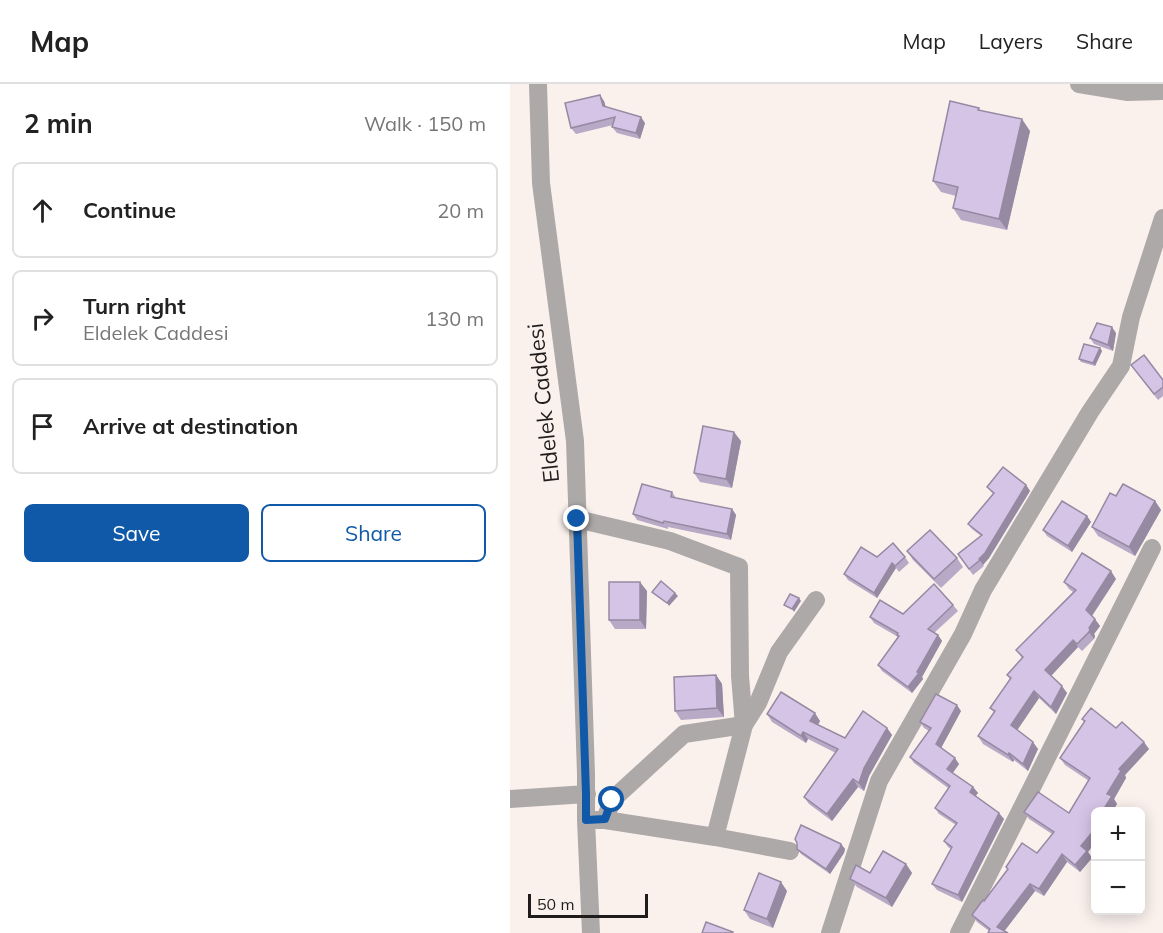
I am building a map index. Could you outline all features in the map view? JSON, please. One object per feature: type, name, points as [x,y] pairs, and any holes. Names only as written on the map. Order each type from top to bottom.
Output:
[{"type":"street","name":"Eldelek Caddesi","points":[[538,84],[541,183],[575,441],[591,933]]},
{"type":"street","points":[[1078,84],[1128,92],[1163,91]]},
{"type":"street","points":[[830,933],[879,781],[963,634],[983,590],[1089,412],[1121,366],[1131,316],[1163,218]]},
{"type":"street","points":[[577,519],[670,541],[739,567],[740,676],[744,725]]},
{"type":"street","points":[[959,933],[1152,548]]},
{"type":"street","points":[[715,837],[744,725],[758,703],[779,652],[816,600]]},
{"type":"street","points":[[605,819],[612,800],[684,734],[744,725]]},
{"type":"street","points":[[510,800],[586,794]]},
{"type":"street","points":[[586,820],[605,819],[790,851]]},
{"type":"building","points":[[600,95],[603,106],[641,117],[636,133],[612,127],[615,117],[571,128],[565,103]]},
{"type":"building","points":[[950,101],[979,108],[978,110],[1022,119],[999,219],[953,208],[958,187],[933,181]]},
{"type":"building","points":[[1097,323],[1112,327],[1108,345],[1090,338]]},
{"type":"building","points":[[1084,344],[1100,348],[1093,363],[1079,359]]},
{"type":"building","points":[[1144,355],[1163,380],[1163,387],[1154,394],[1131,365]]},
{"type":"building","points":[[703,426],[734,432],[726,479],[694,473]]},
{"type":"building","points":[[1003,467],[1026,485],[985,553],[969,569],[958,554],[982,535],[968,524],[994,493],[987,487]]},
{"type":"building","points":[[642,484],[672,492],[671,497],[732,509],[727,534],[664,521],[663,523],[633,514]]},
{"type":"building","points":[[1123,484],[1155,501],[1129,547],[1092,527],[1110,493],[1116,496]]},
{"type":"building","points":[[1062,501],[1087,516],[1068,546],[1043,530]]},
{"type":"building","points":[[930,530],[957,558],[934,579],[907,551]]},
{"type":"building","points":[[893,543],[905,557],[895,566],[892,563],[874,593],[844,574],[861,547],[877,557]]},
{"type":"building","points":[[1082,553],[1111,571],[1086,610],[1095,619],[1089,632],[1077,644],[1073,640],[1045,670],[1062,686],[1051,707],[1034,691],[1011,725],[1033,742],[1023,764],[1009,753],[1008,755],[978,736],[995,711],[990,708],[1011,678],[1007,675],[1023,657],[1016,650],[1076,590],[1064,582]]},
{"type":"building","points":[[661,581],[675,593],[667,603],[652,592]]},
{"type":"building","points":[[609,582],[640,582],[640,620],[609,620]]},
{"type":"building","points":[[934,584],[953,605],[928,629],[938,635],[917,672],[919,673],[908,687],[878,665],[899,636],[898,633],[870,617],[880,600],[903,614]]},
{"type":"building","points":[[790,594],[799,598],[792,609],[784,605]]},
{"type":"building","points":[[716,675],[717,708],[675,711],[674,677]]},
{"type":"building","points":[[781,692],[815,713],[810,721],[845,738],[863,711],[887,728],[864,768],[859,783],[853,779],[827,814],[804,797],[838,749],[803,732],[801,736],[767,714]]},
{"type":"building","points":[[936,694],[957,705],[936,744],[955,758],[947,769],[973,787],[970,792],[999,813],[958,895],[932,884],[952,847],[944,841],[957,823],[935,808],[950,786],[910,757],[931,728],[920,722]]},
{"type":"building","points":[[1091,708],[1116,728],[1122,722],[1144,742],[1119,769],[1121,771],[1107,794],[1112,796],[1105,807],[1091,807],[1091,834],[1081,846],[1087,851],[1075,865],[1062,854],[1039,889],[1030,884],[997,927],[1008,933],[988,933],[990,929],[972,915],[1008,869],[1006,867],[1022,843],[1037,853],[1054,832],[1024,812],[1038,792],[1069,813],[1090,778],[1060,758],[1085,721],[1082,719]]},
{"type":"building","points":[[801,825],[841,844],[826,869],[797,849],[795,839]]},
{"type":"building","points":[[883,851],[906,864],[886,898],[850,879],[856,865],[870,873]]},
{"type":"building","points":[[759,873],[781,882],[767,919],[744,910]]},
{"type":"building","points":[[706,922],[733,932],[702,933]]},
{"type":"route","points":[[577,519],[586,820],[605,819],[612,800]]}]
